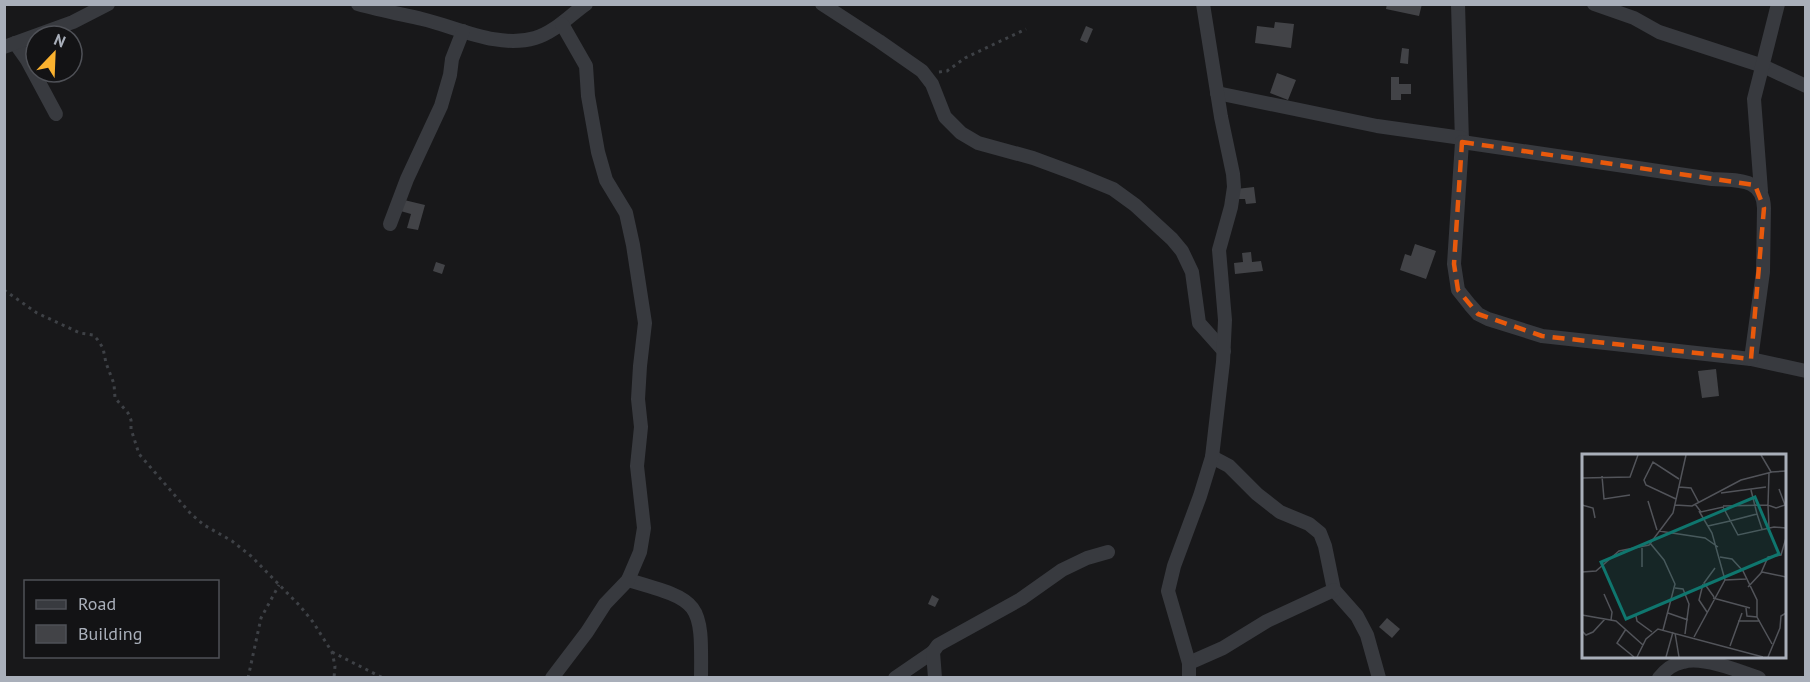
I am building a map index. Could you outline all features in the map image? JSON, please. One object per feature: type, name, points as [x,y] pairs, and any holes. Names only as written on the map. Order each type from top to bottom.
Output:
[{"type":"street","points":[[56,114],[27,60],[10,45],[73,22],[108,4]]},
{"type":"street","points":[[358,4],[500,39],[528,40],[550,32],[585,4]]},
{"type":"street","points":[[822,4],[879,40],[922,71],[932,84],[945,117],[961,133],[978,143],[1042,161],[1113,189],[1135,205],[1182,250],[1192,272],[1199,324],[1224,351]]},
{"type":"street","points":[[1203,4],[1234,187],[1219,250],[1225,320],[1224,351],[1212,457],[1168,591],[1189,670],[1267,621],[1334,590]]},
{"type":"street","points":[[1458,4],[1462,140],[1454,264],[1458,290],[1478,314],[1542,336],[1751,359],[1806,371]]},
{"type":"street","points":[[1594,4],[1634,18],[1659,32],[1763,66],[1806,87]]},
{"type":"street","points":[[1751,359],[1762,272],[1764,208],[1755,99],[1778,4]]},
{"type":"street","points":[[552,678],[605,604],[628,580],[640,552],[644,528],[637,466],[641,427],[638,399],[645,323],[633,245],[626,213],[606,180],[598,152],[588,96],[586,66],[562,24]]},
{"type":"street","points":[[390,224],[407,179],[441,106],[452,59],[463,31]]},
{"type":"street","points":[[1217,93],[1377,126],[1712,179],[1749,182],[1761,191]]},
{"type":"street","points":[[1212,457],[1229,466],[1257,494],[1280,512],[1310,524],[1320,533],[1334,590],[1357,616],[1367,635],[1378,678]]},
{"type":"street","points":[[895,678],[933,652],[938,645],[1021,599],[1062,570],[1108,552]]},
{"type":"street","points":[[628,580],[668,592],[689,602],[701,624],[701,678]]},
{"type":"street","points":[[933,652],[935,678]]},
{"type":"street","points":[[1659,678],[1666,670],[1683,662],[1697,660],[1759,678]]},
{"type":"path","points":[[922,71],[947,71],[965,58],[1026,29]]},
{"type":"path","points":[[4,290],[37,313],[81,333],[93,335],[97,339],[103,348],[114,384],[115,398],[128,412],[131,420],[131,429],[139,454],[191,514],[252,556],[313,622],[332,652],[335,666],[334,678]]},
{"type":"path","points":[[248,678],[261,618],[279,585]]},
{"type":"path","points":[[332,652],[383,678]]},
{"type":"highlighted area","points":[[1462,142],[1755,185],[1764,208],[1751,359],[1542,336],[1478,314],[1458,290],[1454,264]]},
{"type":"building","points":[[1387,4],[1422,4],[1419,16],[1386,9]]},
{"type":"building","points":[[1275,22],[1294,24],[1291,48],[1255,43],[1257,26],[1274,28]]},
{"type":"building","points":[[1086,26],[1093,29],[1087,43],[1080,40]]},
{"type":"building","points":[[1402,48],[1409,49],[1408,64],[1400,63]]},
{"type":"building","points":[[1277,73],[1296,80],[1288,100],[1270,93]]},
{"type":"building","points":[[1391,77],[1399,77],[1399,84],[1411,84],[1411,94],[1401,94],[1401,100],[1391,100]]},
{"type":"building","points":[[1254,187],[1256,203],[1246,204],[1245,199],[1237,199],[1236,189]]},
{"type":"building","points":[[400,199],[425,205],[418,230],[407,228],[411,214],[397,210]]},
{"type":"building","points":[[1415,244],[1436,251],[1426,279],[1400,270],[1405,254],[1411,256]]},
{"type":"building","points":[[1251,252],[1252,262],[1261,261],[1263,271],[1235,274],[1234,263],[1243,262],[1242,253]]},
{"type":"building","points":[[436,262],[445,265],[442,274],[433,271]]},
{"type":"building","points":[[1716,369],[1719,396],[1702,398],[1698,371]]},
{"type":"building","points":[[932,595],[939,599],[935,607],[928,604]]},
{"type":"building","points":[[1387,618],[1400,629],[1392,638],[1379,627]]}]
